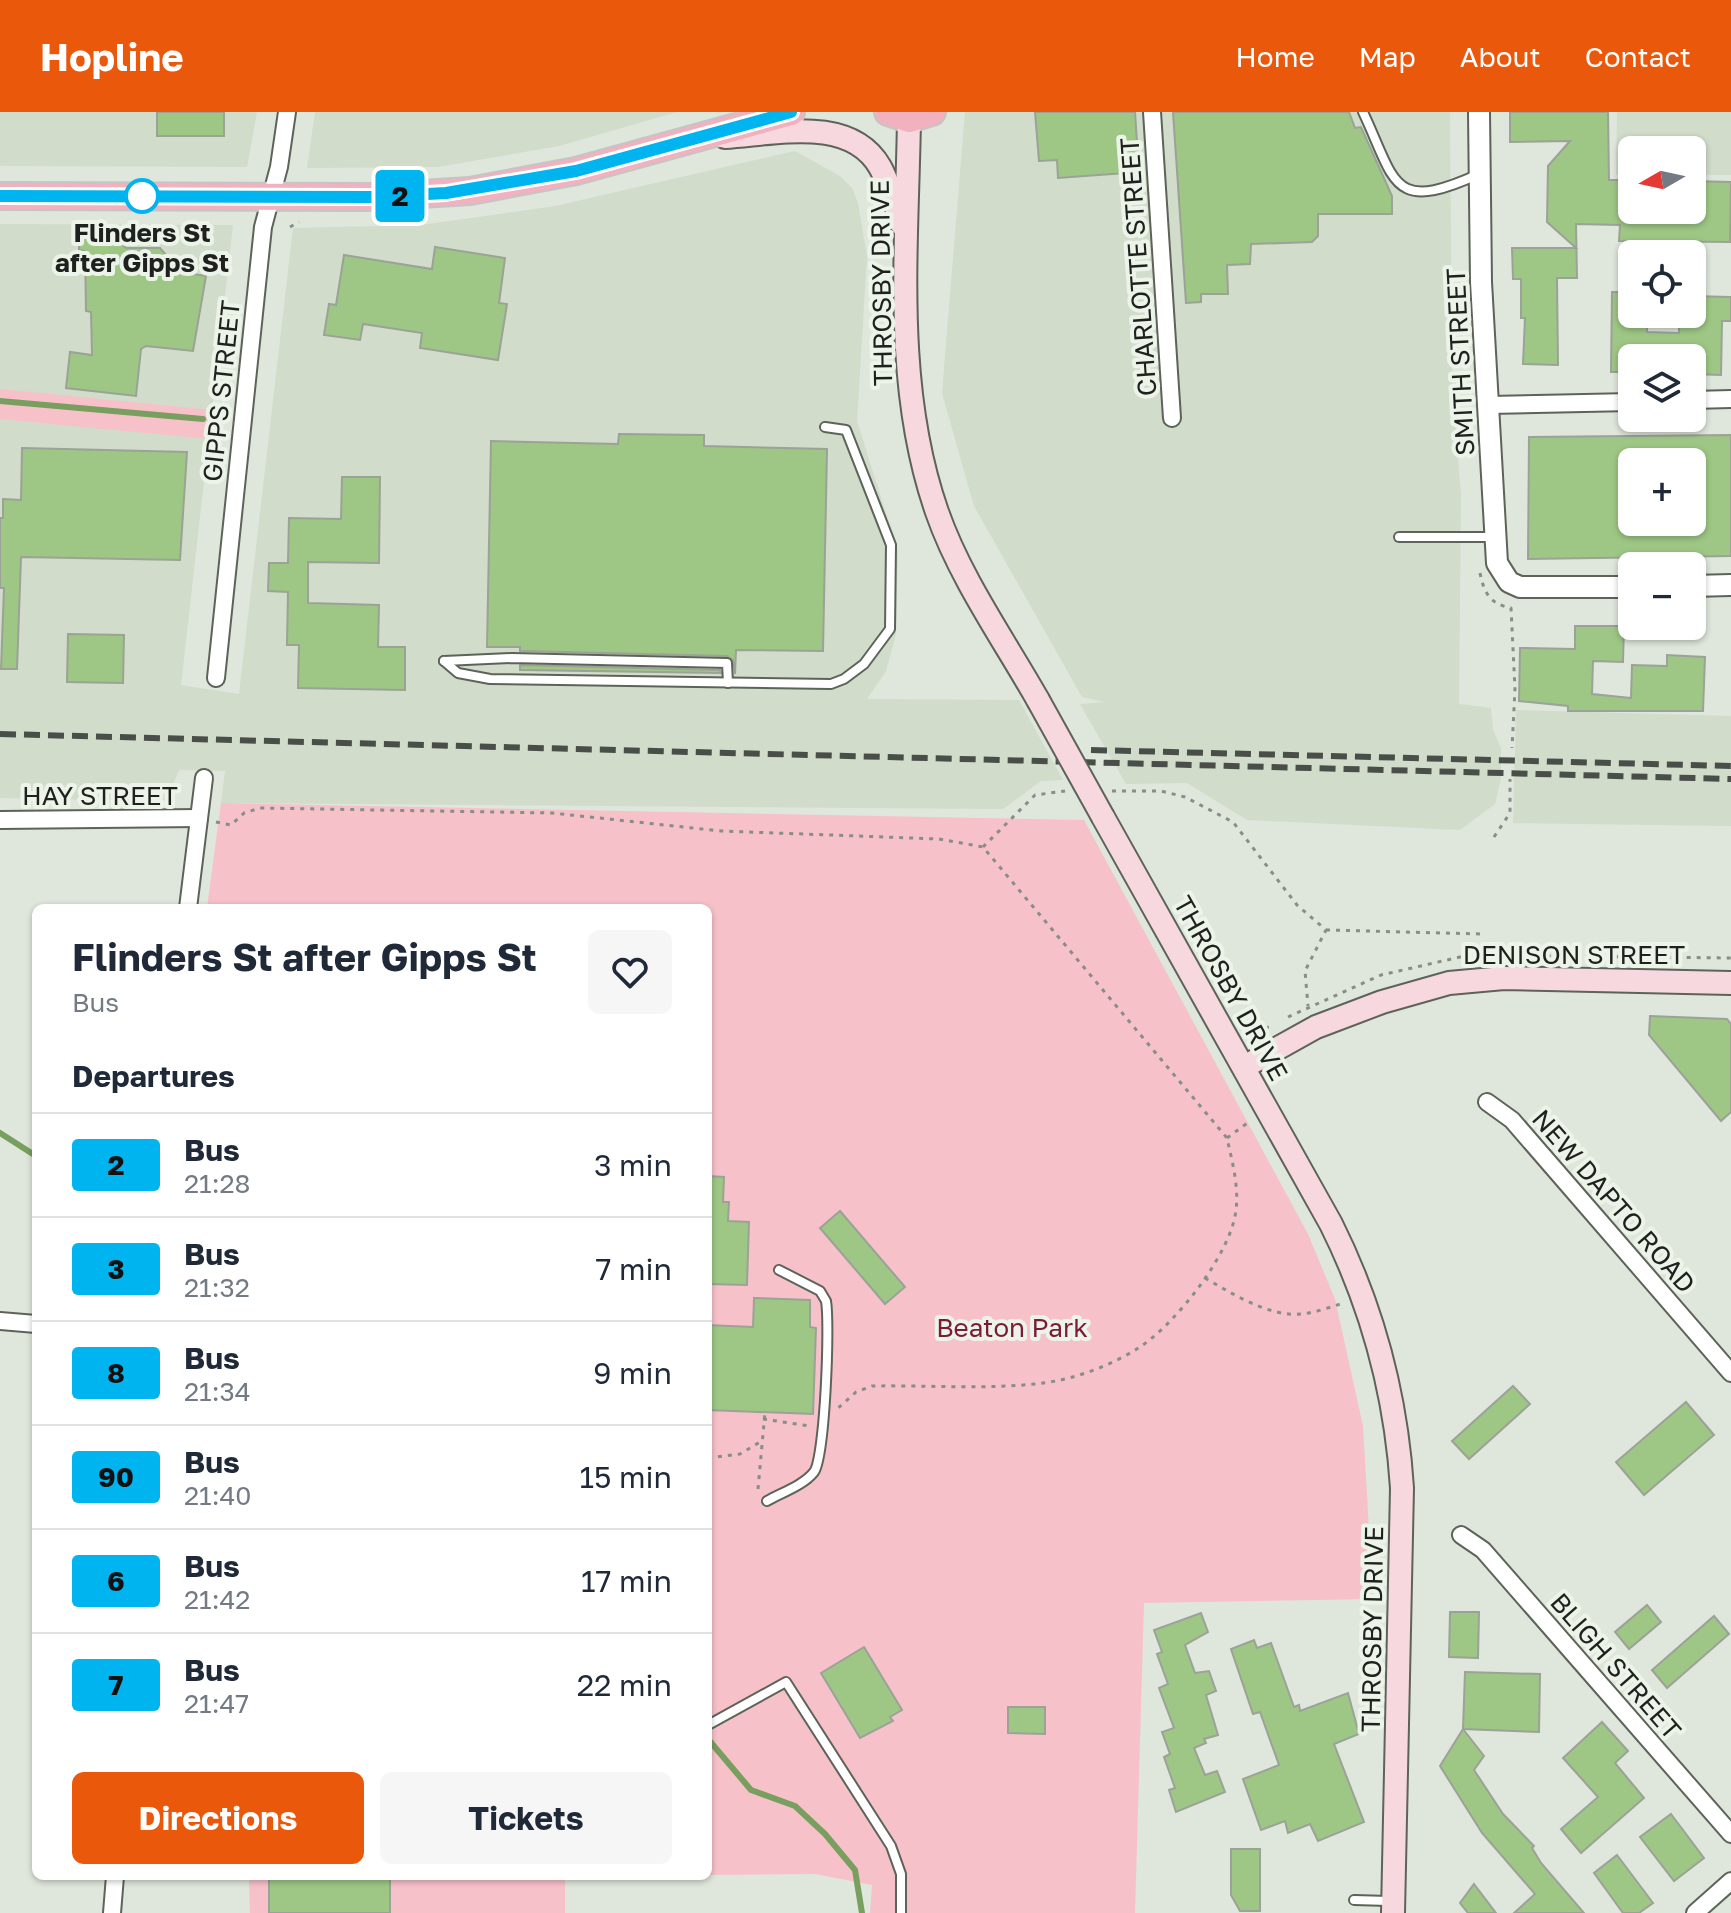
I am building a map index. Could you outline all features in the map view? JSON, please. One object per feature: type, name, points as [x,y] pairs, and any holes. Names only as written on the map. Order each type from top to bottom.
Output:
[{"type":"main road","points":[[0,196],[371,197],[470,191],[576,171],[791,112]]},
{"type":"main road","name":"THROSBY DRIVE","points":[[910,114],[906,347],[912,415],[937,512],[956,554],[1331,1224],[1364,1298],[1388,1378],[1402,1488],[1393,1907]]},
{"type":"main road","points":[[696,139],[802,133],[848,138],[865,149],[879,165],[907,241]]},
{"type":"main road","name":"DENISON STREET","points":[[1244,1067],[1316,1027],[1382,1002],[1449,983],[1484,978],[1731,983]]},
{"type":"street","name":"GIPPS STREET","points":[[216,678],[263,227],[272,196],[287,112]]},
{"type":"street","name":"CHARLOTTE STREET","points":[[1152,112],[1172,418]]},
{"type":"street","name":"SMITH STREET","points":[[1479,112],[1481,282],[1497,563],[1502,574],[1520,587],[1618,587]]},
{"type":"street","points":[[1706,400],[1731,399]]},
{"type":"street","points":[[1488,405],[1618,402]]},
{"type":"street","points":[[1706,586],[1731,585]]},
{"type":"street","points":[[188,904],[204,778]]},
{"type":"street","name":"HAY STREET","points":[[0,820],[199,818]]},
{"type":"street","name":"NEW DAPTO ROAD","points":[[1487,1102],[1512,1120],[1731,1373]]},
{"type":"street","points":[[0,1321],[32,1324]]},
{"type":"street","name":"BLIGH STREET","points":[[1461,1535],[1483,1550],[1731,1834]]},
{"type":"street","points":[[112,1913],[115,1880]]},
{"type":"street","points":[[1695,1913],[1731,1881]]},
{"type":"lane","points":[[1363,112],[1395,183],[1410,191],[1424,192],[1480,174]]},
{"type":"lane","points":[[728,683],[727,663],[512,658],[444,661],[458,673],[490,679],[728,683],[831,684],[844,679],[864,664],[890,629],[891,545],[846,430],[825,427]]},
{"type":"lane","points":[[1399,537],[1496,537]]},
{"type":"lane","points":[[767,1501],[815,1471],[819,1462],[823,1416],[826,1301],[820,1291],[779,1270]]},
{"type":"lane","points":[[712,1723],[786,1682],[891,1846],[901,1874],[901,1913]]},
{"type":"lane","points":[[1354,1900],[1393,1907]]},
{"type":"path","points":[[290,227],[299,222]]},
{"type":"path","points":[[1511,608],[1515,689],[1512,748]]},
{"type":"path","points":[[1494,837],[1510,813],[1510,779]]},
{"type":"path","points":[[983,847],[1035,795],[1076,791]]},
{"type":"path","points":[[1104,791],[1161,791],[1185,797],[1233,822],[1297,905],[1326,930],[1483,934]]},
{"type":"path","points":[[199,818],[231,825],[244,813],[260,808],[552,813],[721,831],[939,839],[983,847],[1227,1138],[1235,1176],[1236,1212],[1224,1247],[1205,1278],[1176,1314],[1141,1346],[1094,1370],[1044,1383],[872,1386],[856,1392],[823,1416]]},
{"type":"path","points":[[1308,1006],[1305,971],[1326,930]]},
{"type":"path","points":[[1255,1029],[1269,1028],[1308,1006],[1381,975],[1469,955],[1731,958]]},
{"type":"path","points":[[1227,1138],[1251,1120]]},
{"type":"path","points":[[1205,1278],[1235,1295],[1298,1314],[1364,1298]]},
{"type":"path","points":[[758,1489],[765,1412]]},
{"type":"path","points":[[763,1419],[776,1424],[821,1427]]},
{"type":"path","points":[[712,1458],[740,1454],[761,1441]]},
{"type":"shaded area","points":[[0,112],[257,112],[247,167],[0,166]]},
{"type":"shaded area","points":[[315,112],[677,112],[559,146],[438,167],[307,168]]},
{"type":"shaded area","points":[[965,112],[1450,112],[1452,386],[1461,495],[1459,704],[1491,708],[1493,730],[1501,748],[1501,778],[1495,804],[1460,830],[1247,820],[1187,783],[1126,784],[1080,704],[1105,702],[1082,697],[974,506],[942,393]]},
{"type":"shaded area","points":[[1617,112],[1731,112],[1731,175],[1706,175],[1706,136],[1618,136],[1616,175]]},
{"type":"shaded area","points":[[795,151],[840,176],[852,188],[858,203],[867,256],[857,421],[898,551],[896,634],[886,671],[867,699],[1019,700],[1063,780],[1041,781],[1003,809],[221,803],[225,771],[179,770],[166,801],[0,798],[0,224],[233,225],[181,685],[239,694],[293,228],[421,225],[555,206]]},
{"type":"shaded area","points":[[1516,710],[1731,716],[1731,826],[1513,823]]},
{"type":"green space","points":[[0,389],[212,410],[209,439],[0,419]]},
{"type":"green space","name":"Beaton Park","points":[[221,803],[1084,820],[1308,1234],[1335,1299],[1363,1426],[1373,1599],[1144,1603],[1135,1913],[870,1913],[872,1885],[815,1874],[712,1875],[712,904],[208,904]]},
{"type":"green space","points":[[249,1880],[565,1880],[565,1913],[250,1913]]},
{"type":"building","points":[[157,112],[224,112],[224,136],[157,136]]},
{"type":"building","points":[[1035,112],[1135,112],[1139,172],[1058,178],[1057,160],[1039,161]]},
{"type":"building","points":[[1173,112],[1349,112],[1355,128],[1361,127],[1392,196],[1392,214],[1318,214],[1318,236],[1312,242],[1251,244],[1250,264],[1227,265],[1228,294],[1201,294],[1201,302],[1186,303]]},
{"type":"building","points":[[1510,112],[1608,112],[1609,180],[1618,180],[1618,224],[1706,224],[1706,181],[1731,182],[1730,242],[1619,240],[1620,225],[1576,224],[1577,278],[1557,278],[1558,365],[1523,364],[1525,318],[1521,318],[1521,279],[1513,279],[1512,248],[1576,248],[1547,222],[1548,166],[1570,141],[1510,142]]},
{"type":"building","points":[[79,229],[111,230],[112,235],[126,248],[160,248],[181,272],[206,276],[193,351],[146,346],[141,349],[136,396],[66,388],[70,352],[92,355],[91,312],[86,311],[85,251],[79,250]]},
{"type":"building","points":[[435,247],[505,258],[499,303],[507,304],[498,360],[420,348],[422,333],[363,324],[360,340],[324,335],[329,304],[336,305],[344,255],[432,269]]},
{"type":"building","points":[[1612,292],[1618,292],[1618,328],[1647,328],[1647,332],[1679,333],[1679,328],[1706,328],[1706,296],[1731,297],[1731,321],[1722,321],[1721,375],[1706,374],[1706,344],[1618,344],[1618,372],[1611,372]]},
{"type":"building","points":[[619,434],[704,435],[704,446],[827,449],[823,651],[736,650],[735,674],[733,660],[727,656],[520,651],[520,647],[487,647],[491,441],[618,444]]},
{"type":"building","points":[[1731,435],[1731,556],[1706,556],[1706,552],[1618,552],[1618,558],[1528,559],[1529,437]]},
{"type":"building","points":[[22,448],[187,452],[180,560],[21,557],[17,669],[1,669],[4,588],[0,588],[0,518],[3,518],[3,499],[21,500]]},
{"type":"building","points":[[342,477],[380,477],[379,563],[308,562],[308,603],[379,605],[378,647],[405,647],[405,690],[298,688],[299,645],[287,645],[288,592],[268,591],[269,563],[288,563],[289,518],[341,519]]},
{"type":"building","points":[[1575,626],[1618,626],[1618,640],[1624,640],[1623,662],[1593,661],[1592,694],[1631,698],[1632,665],[1667,666],[1667,655],[1705,657],[1703,711],[1568,711],[1568,706],[1519,701],[1520,648],[1575,649]]},
{"type":"building","points":[[68,634],[124,635],[123,683],[67,682]]},
{"type":"building","points":[[520,665],[720,670],[721,673],[520,670]]},
{"type":"building","points":[[1650,1016],[1727,1019],[1731,1024],[1731,1112],[1721,1121],[1649,1035]]},
{"type":"building","points":[[712,1176],[724,1177],[723,1202],[729,1202],[728,1221],[749,1222],[747,1285],[712,1284]]},
{"type":"building","points":[[840,1211],[905,1287],[885,1304],[820,1228]]},
{"type":"building","points":[[754,1298],[810,1300],[810,1327],[816,1328],[813,1414],[712,1410],[712,1325],[753,1327]]},
{"type":"building","points":[[1513,1386],[1530,1404],[1469,1459],[1452,1441]]},
{"type":"building","points":[[1686,1402],[1714,1435],[1644,1495],[1616,1462]]},
{"type":"building","points":[[1647,1605],[1661,1622],[1629,1649],[1615,1632]]},
{"type":"building","points":[[1450,1612],[1479,1612],[1478,1658],[1449,1657]]},
{"type":"building","points":[[1201,1613],[1208,1632],[1185,1645],[1195,1673],[1209,1671],[1216,1691],[1206,1695],[1218,1735],[1204,1739],[1206,1743],[1194,1748],[1205,1775],[1217,1771],[1225,1792],[1176,1812],[1169,1790],[1175,1788],[1164,1757],[1170,1754],[1162,1732],[1174,1728],[1159,1688],[1168,1684],[1157,1654],[1162,1652],[1154,1630]]},
{"type":"building","points":[[1714,1616],[1729,1634],[1667,1688],[1652,1670]]},
{"type":"building","points":[[1254,1640],[1257,1648],[1271,1643],[1294,1707],[1299,1705],[1300,1711],[1348,1693],[1359,1734],[1334,1744],[1364,1822],[1318,1841],[1310,1824],[1288,1833],[1285,1821],[1261,1830],[1243,1779],[1279,1765],[1260,1712],[1253,1714],[1231,1649]]},
{"type":"building","points":[[864,1647],[902,1710],[890,1717],[893,1721],[860,1738],[821,1673]]},
{"type":"building","points":[[1465,1672],[1540,1674],[1539,1732],[1463,1729]]},
{"type":"building","points":[[1008,1707],[1045,1707],[1045,1734],[1008,1733]]},
{"type":"building","points":[[1602,1722],[1628,1751],[1615,1763],[1644,1798],[1581,1853],[1561,1829],[1598,1797],[1563,1758]]},
{"type":"building","points":[[1463,1729],[1484,1756],[1474,1770],[1503,1814],[1534,1846],[1532,1848],[1541,1863],[1584,1913],[1514,1913],[1535,1894],[1482,1833],[1440,1766]]},
{"type":"building","points":[[1671,1814],[1704,1858],[1674,1881],[1640,1837]]},
{"type":"building","points":[[1231,1849],[1260,1849],[1260,1911],[1240,1911],[1231,1895]]},
{"type":"building","points":[[1617,1855],[1653,1903],[1639,1913],[1623,1913],[1594,1873]]},
{"type":"building","points":[[269,1880],[390,1880],[390,1913],[269,1913]]},
{"type":"building","points":[[1474,1884],[1496,1913],[1468,1913],[1460,1903]]},
{"type":"waterway","points":[[0,401],[203,419]]},
{"type":"waterway","points":[[0,1133],[32,1153]]},
{"type":"waterway","points":[[712,1744],[751,1790],[795,1806],[825,1834],[855,1870],[862,1913]]},
{"type":"railway","points":[[0,734],[1731,779]]},
{"type":"railway","points":[[1091,750],[1731,766]]},
{"type":"bus line","name":"2","points":[[0,196],[371,197],[470,191],[576,171],[791,112]]},
{"type":"place","name":"Flinders St after Gipps St","points":[[142,196]]}]
